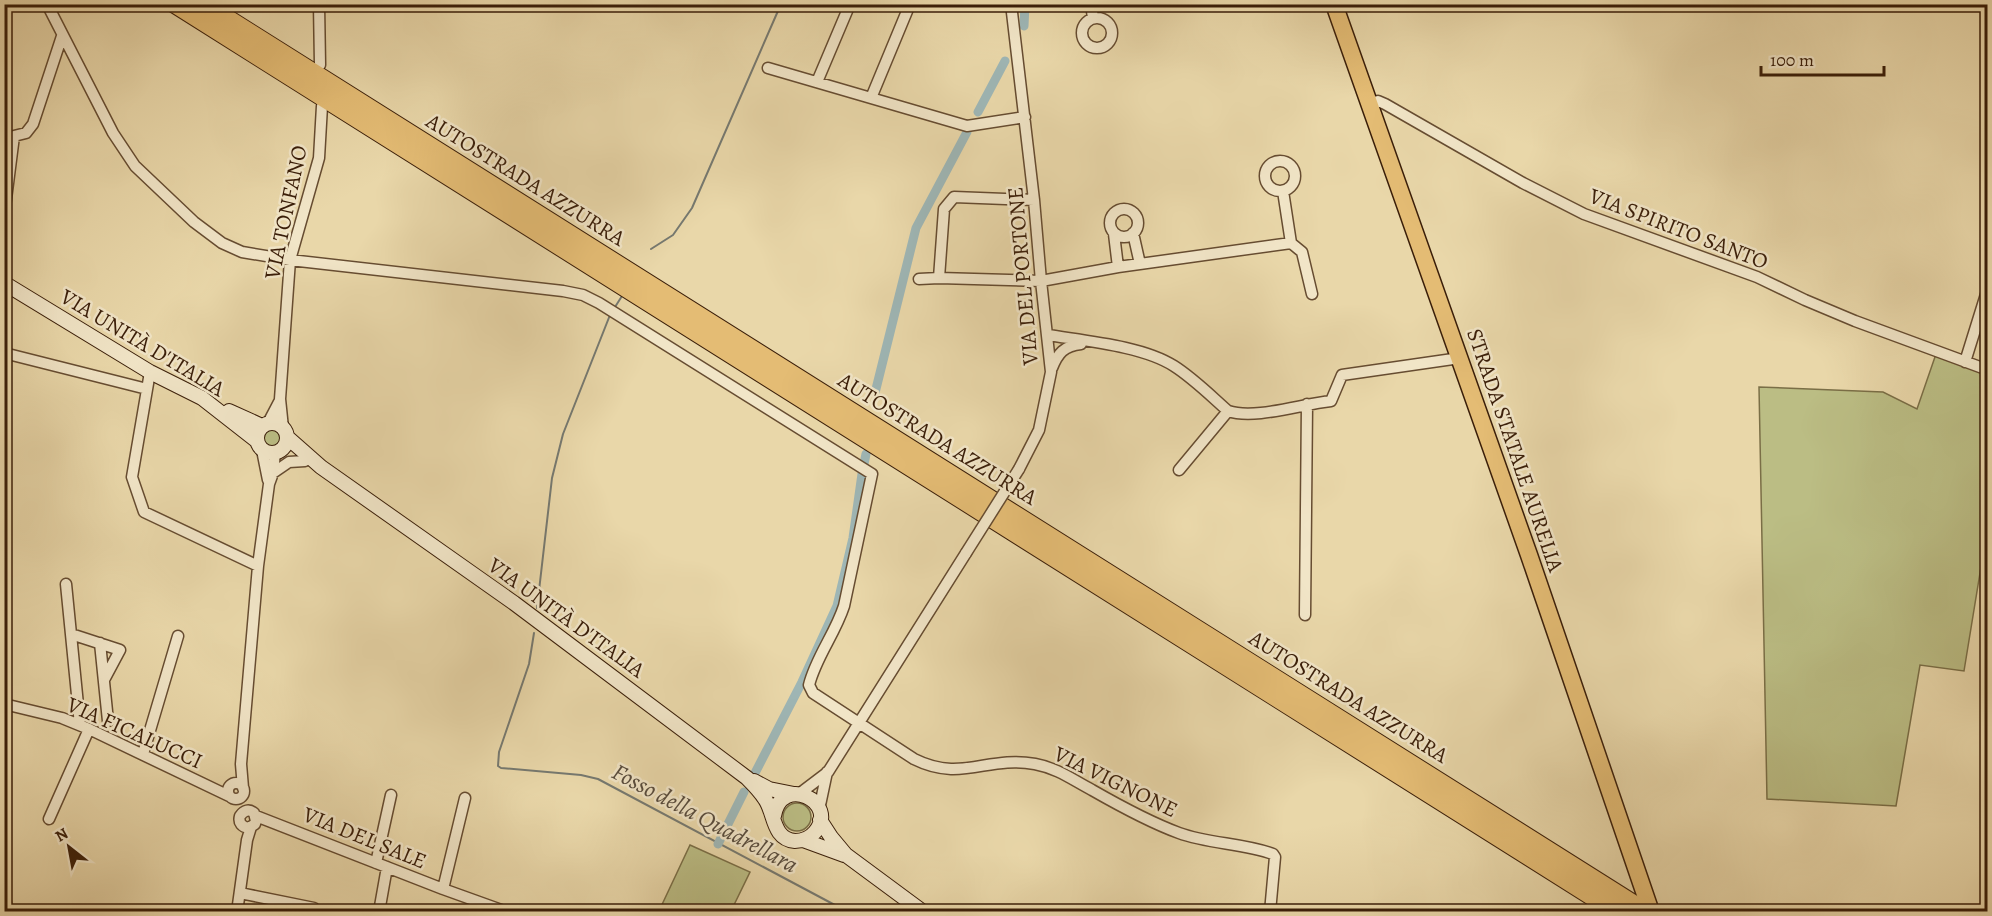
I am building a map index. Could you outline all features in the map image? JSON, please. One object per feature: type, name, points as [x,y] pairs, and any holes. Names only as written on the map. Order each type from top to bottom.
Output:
[{"type":"highway","name":"AUTOSTRADA AZZURRA","points":[[175,4],[1617,912]]},
{"type":"highway","name":"AUTOSTRADA AZZURRA","points":[[204,4],[1646,912]]},
{"type":"main road","name":"STRADA STATALE AURELIA","points":[[1334,4],[1460,358],[1651,912]]},
{"type":"main road","name":"VIA UNITÀ D'ITALIA","points":[[4,284],[150,372],[202,398],[268,448],[321,468],[514,603],[747,778],[766,799],[774,816]]},
{"type":"main road","points":[[202,398],[265,425]]},
{"type":"main road","points":[[285,432],[285,445],[268,448],[258,431],[265,425],[274,423],[285,432],[321,468]]},
{"type":"main road","points":[[747,778],[769,789],[796,794],[813,801],[831,837],[846,855],[923,912]]},
{"type":"main road","points":[[796,794],[780,802],[774,816],[775,826],[780,834],[793,841],[803,840],[815,833],[820,815]]},
{"type":"main road","points":[[803,840],[846,855]]},
{"type":"street","points":[[47,4],[113,133],[135,166],[194,222],[222,243],[242,252],[290,260],[583,295],[872,474],[844,606],[838,624],[808,685],[813,693],[859,722]]},
{"type":"street","points":[[319,4],[321,65]]},
{"type":"street","points":[[817,82],[850,4]]},
{"type":"street","points":[[871,98],[910,4]]},
{"type":"street","name":"VIA DEL PORTONE","points":[[796,794],[828,772],[1019,469],[1039,430],[1051,372],[1011,4]]},
{"type":"street","points":[[1091,4],[1093,18]]},
{"type":"street","points":[[4,215],[9,135],[26,133],[33,124],[62,36]]},
{"type":"street","points":[[768,68],[967,126],[1025,117]]},
{"type":"street","name":"VIA SPIRITO SANTO","points":[[1368,104],[1378,101],[1385,104],[1523,183],[1584,214],[1757,277],[1845,317],[1988,370]]},
{"type":"street","name":"VIA TONFANO","points":[[280,399],[290,260],[319,158],[322,106]]},
{"type":"street","points":[[1283,191],[1291,243],[1302,252],[1312,294]]},
{"type":"street","points":[[939,278],[944,209],[954,197],[1034,200]]},
{"type":"street","points":[[1114,234],[1126,237],[1133,233],[1138,225],[1136,215],[1123,209],[1114,212],[1109,221],[1114,234],[1118,267]]},
{"type":"street","points":[[1133,233],[1140,264]]},
{"type":"street","points":[[919,279],[1041,281],[1118,267],[1291,243]]},
{"type":"street","points":[[1965,362],[1988,288]]},
{"type":"street","points":[[1048,335],[1155,356],[1174,366],[1228,411],[1238,414],[1331,401],[1342,375],[1460,358]]},
{"type":"street","points":[[1051,372],[1058,355],[1069,345],[1096,343]]},
{"type":"street","points":[[4,353],[147,389]]},
{"type":"street","points":[[150,372],[132,477],[144,512],[258,566]]},
{"type":"street","points":[[265,425],[280,399]]},
{"type":"street","points":[[280,399],[285,432]]},
{"type":"street","points":[[1305,615],[1307,404]]},
{"type":"street","points":[[1179,470],[1228,411]]},
{"type":"street","points":[[268,448],[273,473],[269,484]]},
{"type":"street","points":[[237,912],[249,820],[235,791],[241,764],[258,566],[269,484],[268,448]]},
{"type":"street","points":[[273,473],[290,462],[305,461]]},
{"type":"street","points":[[49,819],[84,727],[66,584]]},
{"type":"street","points":[[71,634],[120,650],[104,680]]},
{"type":"street","points":[[143,754],[178,636]]},
{"type":"street","points":[[100,643],[108,721]]},
{"type":"street","name":"VIA FICALUCCI","points":[[4,704],[84,727],[214,790],[235,791]]},
{"type":"street","name":"VIA VIGNONE","points":[[859,722],[929,767],[957,771],[994,762],[1016,761],[1059,770],[1124,808],[1180,834],[1273,854],[1275,857],[1270,912]]},
{"type":"street","points":[[820,815],[828,772]]},
{"type":"street","points":[[375,863],[391,795]]},
{"type":"street","name":"VIA DEL SALE","points":[[443,890],[465,798]]},
{"type":"street","name":"VIA DEL SALE","points":[[249,820],[272,822],[443,890],[507,912]]},
{"type":"street","points":[[379,912],[387,867]]},
{"type":"street","points":[[4,888],[7,912]]},
{"type":"street","points":[[240,893],[314,908]]},
{"type":"green space","points":[[1936,354],[1987,373],[1987,530],[1964,671],[1920,665],[1896,806],[1767,799],[1759,387],[1883,392],[1917,409]]},
{"type":"green space","points":[[272,429],[278,432],[281,438],[278,444],[272,447],[266,444],[263,438],[266,432]]},
{"type":"green space","points":[[797,803],[807,807],[811,817],[807,827],[797,831],[787,827],[783,817],[787,807]]},
{"type":"green space","points":[[690,845],[750,872],[731,911],[659,911]]},
{"type":"waterway","name":"Fosso della Quadrellara","points":[[651,249],[673,235],[692,208],[781,4]]},
{"type":"waterway","points":[[1024,26],[1025,4]]},
{"type":"waterway","points":[[978,112],[1005,61]]},
{"type":"waterway","points":[[875,393],[916,228],[967,132]]},
{"type":"waterway","name":"Fosso della Quadrellara","points":[[615,307],[622,296]]},
{"type":"waterway","name":"Fosso della Quadrellara","points":[[537,608],[552,478],[563,434],[610,315]]},
{"type":"waterway","points":[[864,464],[866,454]]},
{"type":"waterway","points":[[755,773],[802,682],[837,606],[853,538],[862,474]]},
{"type":"waterway","name":"Fosso della Quadrellara","points":[[534,633],[529,664],[499,752],[498,766],[598,779],[848,912]]},
{"type":"waterway","points":[[718,844],[744,792]]}]
